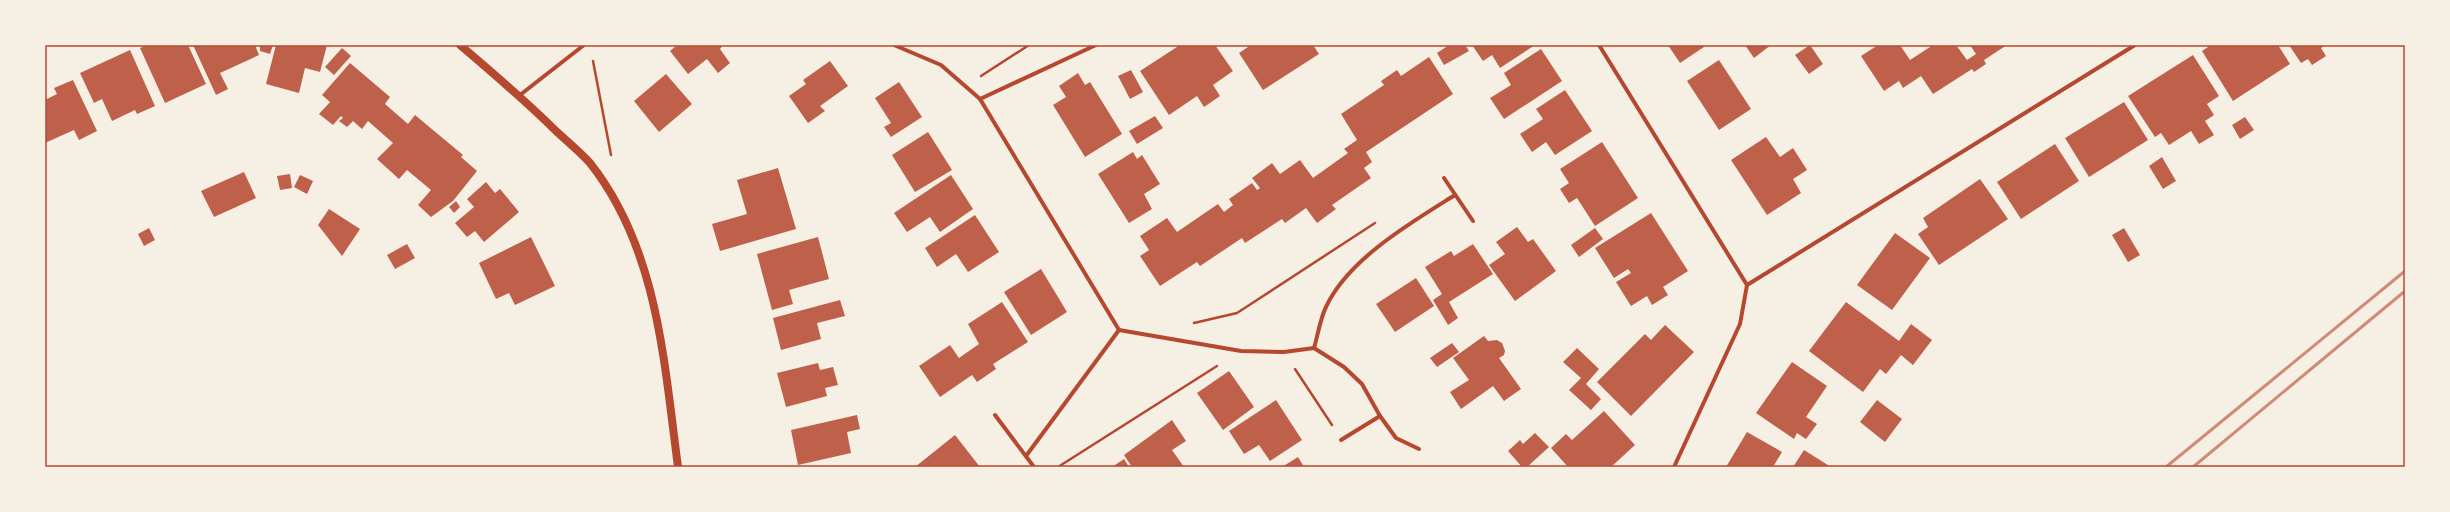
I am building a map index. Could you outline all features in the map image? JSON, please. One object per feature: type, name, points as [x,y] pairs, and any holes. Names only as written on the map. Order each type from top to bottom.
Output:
[{"type":"main road","points":[[460,45],[520,95],[589,163],[621,209],[642,261],[661,340],[678,467]]},
{"type":"street","points":[[520,95],[584,45]]},
{"type":"street","points":[[894,45],[941,64],[980,99],[1118,330],[1241,351],[1284,352],[1314,348],[1344,367],[1362,384],[1380,416],[1396,438],[1419,449]]},
{"type":"street","points":[[980,99],[1096,45]]},
{"type":"street","points":[[1599,45],[1748,285],[1740,324],[1674,467]]},
{"type":"street","points":[[1748,285],[2135,45]]},
{"type":"street","points":[[1444,178],[1473,221]]},
{"type":"street","points":[[1314,348],[1326,306],[1352,270],[1402,228],[1455,195]]},
{"type":"street","points":[[1026,456],[1118,330]]},
{"type":"street","points":[[996,415],[1034,467]]},
{"type":"street","points":[[1341,440],[1380,416]]},
{"type":"path","points":[[965,86],[1029,45]]},
{"type":"path","points":[[592,53],[612,162]]},
{"type":"path","points":[[1165,338],[1175,327],[1237,313],[1378,221]]},
{"type":"path","points":[[1058,467],[1241,351]]},
{"type":"path","points":[[1284,352],[1341,440]]},
{"type":"building","points":[[147,45],[188,45],[206,84],[165,103],[140,48]]},
{"type":"building","points":[[193,45],[255,45],[259,55],[220,73],[228,89],[216,95]]},
{"type":"building","points":[[260,45],[273,45],[270,54],[260,51]]},
{"type":"building","points":[[276,45],[327,45],[320,72],[305,68],[299,93],[266,84]]},
{"type":"building","points":[[677,45],[723,45],[720,49],[730,63],[718,73],[707,59],[688,74],[670,51]]},
{"type":"building","points":[[1180,45],[1215,45],[1233,71],[1213,85],[1220,96],[1204,107],[1197,96],[1169,115],[1140,71]]},
{"type":"building","points":[[1251,45],[1313,45],[1319,54],[1263,90],[1239,53]]},
{"type":"building","points":[[1449,45],[1465,45],[1469,51],[1444,65],[1437,53]]},
{"type":"building","points":[[1472,45],[1535,45],[1500,68],[1492,55],[1483,61]]},
{"type":"building","points":[[1668,45],[1707,45],[1680,63]]},
{"type":"building","points":[[1745,45],[1771,45],[1754,58]]},
{"type":"building","points":[[1810,45],[1823,64],[1809,74],[1795,55]]},
{"type":"building","points":[[1878,45],[1900,45],[1910,60],[1933,45],[1956,45],[1967,60],[1976,54],[1970,45],[2007,45],[1984,60],[1986,64],[1974,72],[1972,69],[1933,94],[1921,76],[1903,88],[1899,81],[1884,91],[1861,56]]},
{"type":"building","points":[[2211,45],[2278,45],[2290,64],[2233,101],[2202,51]]},
{"type":"building","points":[[2289,45],[2326,45],[2321,48],[2326,56],[2312,65],[2308,59],[2301,63]]},
{"type":"building","points":[[342,48],[351,56],[334,75],[325,67]]},
{"type":"building","points":[[1541,49],[1562,81],[1504,119],[1490,98],[1511,85],[1504,73]]},
{"type":"building","points":[[130,50],[155,106],[137,114],[135,110],[112,121],[102,99],[94,103],[80,73]]},
{"type":"building","points":[[2193,55],[2219,96],[2207,104],[2214,115],[2205,121],[2214,135],[2199,144],[2191,131],[2169,145],[2161,133],[2155,137],[2128,96]]},
{"type":"building","points":[[1429,57],[1453,94],[1366,152],[1372,162],[1364,168],[1371,178],[1332,205],[1336,209],[1317,223],[1306,208],[1285,223],[1282,219],[1245,243],[1242,238],[1200,266],[1197,262],[1160,286],[1140,256],[1149,250],[1140,236],[1167,218],[1177,232],[1218,204],[1224,212],[1233,205],[1229,199],[1252,183],[1257,190],[1260,188],[1252,178],[1272,163],[1280,174],[1300,160],[1313,178],[1348,153],[1344,149],[1357,140],[1341,114],[1384,85],[1381,81],[1397,70],[1401,76]]},
{"type":"building","points":[[1719,60],[1751,109],[1719,130],[1687,81]]},
{"type":"building","points":[[830,61],[848,86],[820,106],[825,111],[808,123],[789,96],[806,84],[803,80]]},
{"type":"building","points":[[350,63],[390,97],[385,104],[408,124],[415,115],[463,155],[461,157],[477,171],[453,201],[431,217],[418,205],[431,190],[407,170],[399,179],[377,159],[393,143],[368,121],[362,129],[353,121],[347,127],[339,121],[343,118],[341,116],[333,125],[319,114],[330,102],[322,95]]},
{"type":"building","points":[[1131,70],[1143,92],[1130,99],[1118,76]]},
{"type":"building","points":[[1078,73],[1085,85],[1090,82],[1122,134],[1085,157],[1053,105],[1066,97],[1059,86]]},
{"type":"building","points":[[666,74],[692,104],[659,132],[634,101]]},
{"type":"building","points":[[73,80],[97,131],[79,140],[74,130],[45,143],[45,100],[57,94],[54,88]]},
{"type":"building","points":[[899,82],[922,117],[891,137],[884,127],[891,123],[875,98]]},
{"type":"building","points":[[1565,90],[1592,131],[1555,155],[1546,142],[1532,152],[1520,134],[1543,119],[1536,109]]},
{"type":"building","points":[[2124,102],[2148,140],[2089,177],[2065,138]]},
{"type":"building","points":[[1155,116],[1163,128],[1137,144],[1129,131]]},
{"type":"building","points":[[2245,117],[2254,130],[2240,139],[2232,125]]},
{"type":"building","points":[[928,132],[952,170],[915,192],[892,155]]},
{"type":"building","points":[[1766,137],[1780,157],[1793,148],[1807,170],[1793,179],[1801,193],[1767,215],[1731,160]]},
{"type":"building","points":[[1602,142],[1638,198],[1595,226],[1577,198],[1569,203],[1560,189],[1569,183],[1560,169]]},
{"type":"building","points":[[2055,144],[2079,181],[2021,219],[1997,182]]},
{"type":"building","points":[[1133,152],[1137,159],[1142,155],[1160,184],[1144,194],[1152,209],[1129,223],[1098,174]]},
{"type":"building","points":[[2162,157],[2176,181],[2163,189],[2149,166]]},
{"type":"building","points":[[778,168],[796,229],[720,251],[712,224],[747,214],[737,180]]},
{"type":"building","points":[[244,172],[256,198],[214,217],[201,191]]},
{"type":"building","points":[[290,174],[292,188],[280,190],[277,176]]},
{"type":"building","points":[[300,175],[313,181],[307,194],[294,187]]},
{"type":"building","points":[[951,175],[973,209],[940,232],[930,217],[907,232],[894,213]]},
{"type":"building","points":[[1980,179],[2008,219],[1939,265],[1918,234],[1928,227],[1923,218]]},
{"type":"building","points":[[486,182],[495,193],[500,189],[519,212],[484,242],[475,231],[467,237],[455,223],[474,207],[467,199]]},
{"type":"building","points":[[456,201],[460,207],[454,213],[449,207]]},
{"type":"building","points":[[329,209],[360,229],[342,256],[318,225]]},
{"type":"building","points":[[1651,213],[1688,271],[1663,287],[1668,295],[1652,305],[1647,296],[1631,306],[1616,282],[1631,273],[1628,269],[1614,278],[1595,248]]},
{"type":"building","points":[[975,215],[999,252],[968,272],[956,254],[937,267],[925,248]]},
{"type":"building","points":[[1517,227],[1528,242],[1533,239],[1556,271],[1515,301],[1489,265],[1505,254],[1496,242]]},
{"type":"building","points":[[149,228],[155,240],[144,246],[138,234]]},
{"type":"building","points":[[1595,228],[1603,239],[1579,257],[1571,245]]},
{"type":"building","points":[[2124,228],[2140,255],[2128,262],[2112,235]]},
{"type":"building","points":[[1895,233],[1930,258],[1892,310],[1857,285]]},
{"type":"building","points":[[531,237],[555,286],[515,305],[509,293],[496,299],[479,263]]},
{"type":"building","points":[[818,237],[829,279],[789,290],[793,304],[772,310],[757,254]]},
{"type":"building","points":[[407,244],[415,258],[395,269],[387,255]]},
{"type":"building","points":[[1473,244],[1493,274],[1449,302],[1458,318],[1448,325],[1433,300],[1442,294],[1425,267],[1451,251],[1454,256]]},
{"type":"building","points":[[1041,269],[1067,312],[1031,335],[1004,292]]},
{"type":"building","points":[[1416,278],[1434,306],[1395,332],[1376,304]]},
{"type":"building","points":[[840,300],[845,316],[817,323],[821,339],[781,350],[773,318]]},
{"type":"building","points":[[1002,302],[1028,342],[993,364],[996,369],[977,382],[972,375],[940,397],[919,366],[950,345],[959,358],[979,344],[968,324]]},
{"type":"building","points":[[1846,302],[1899,341],[1911,324],[1932,340],[1913,365],[1901,355],[1886,374],[1880,369],[1863,392],[1809,351]]},
{"type":"building","points":[[1665,325],[1694,352],[1631,416],[1597,382],[1645,334],[1651,340]]},
{"type":"building","points":[[1484,336],[1488,341],[1497,340],[1502,343],[1505,351],[1504,355],[1499,358],[1521,389],[1504,401],[1493,386],[1461,409],[1450,392],[1469,380],[1453,358]]},
{"type":"building","points":[[1452,343],[1459,352],[1437,367],[1430,358]]},
{"type":"building","points":[[1577,348],[1599,369],[1586,384],[1601,399],[1591,410],[1569,390],[1581,378],[1563,362]]},
{"type":"building","points":[[1792,362],[1827,386],[1806,417],[1817,424],[1806,439],[1797,433],[1794,439],[1756,413]]},
{"type":"building","points":[[818,363],[820,370],[833,367],[838,385],[825,388],[827,396],[786,407],[777,373]]},
{"type":"building","points":[[1229,371],[1254,407],[1223,430],[1197,393]]},
{"type":"building","points":[[1276,400],[1302,440],[1270,461],[1259,445],[1244,454],[1229,431]]},
{"type":"building","points":[[1877,400],[1902,419],[1885,442],[1860,422]]},
{"type":"building","points":[[1604,411],[1635,445],[1611,467],[1568,467],[1551,448],[1566,434],[1572,440]]},
{"type":"building","points":[[857,415],[860,429],[847,432],[851,453],[798,465],[791,430]]},
{"type":"building","points":[[1172,420],[1186,441],[1172,450],[1184,467],[1132,467],[1124,455]]},
{"type":"building","points":[[1747,432],[1782,452],[1773,467],[1726,467]]},
{"type":"building","points":[[1535,433],[1549,447],[1527,467],[1522,467],[1508,451],[1520,440],[1523,444]]},
{"type":"building","points":[[955,435],[980,467],[915,467]]},
{"type":"building","points":[[1804,450],[1831,467],[1793,467]]},
{"type":"building","points":[[1298,457],[1304,467],[1282,467]]},
{"type":"building","points":[[1124,459],[1129,467],[1112,467]]},
{"type":"railway","points":[[2166,467],[2405,271]]},
{"type":"railway","points":[[2193,467],[2405,291]]}]
